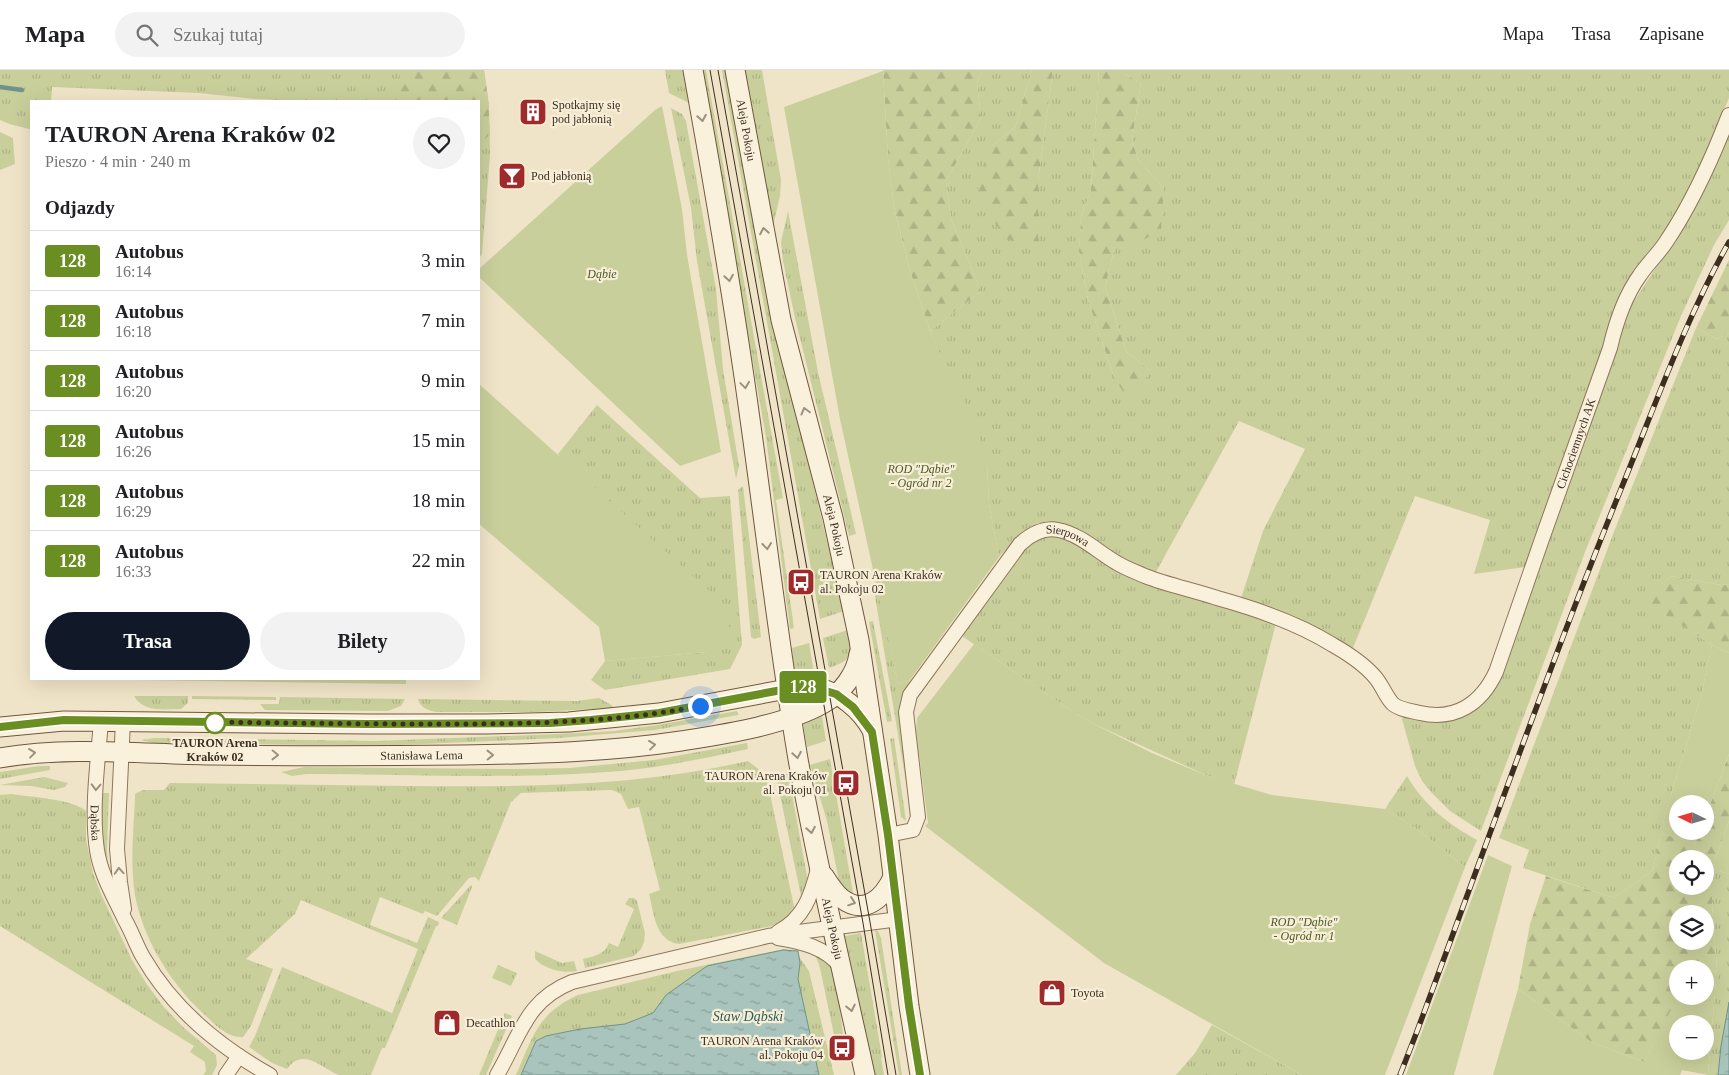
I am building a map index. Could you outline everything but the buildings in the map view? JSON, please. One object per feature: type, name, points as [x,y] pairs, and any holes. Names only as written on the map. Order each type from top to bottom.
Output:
[{"type":"main road","name":"Aleja Pokoju","points":[[693,70],[724,240],[791,717],[818,869],[833,926],[865,1075]]},
{"type":"main road","name":"Aleja Pokoju","points":[[735,70],[781,320],[833,518],[859,640],[888,835],[908,1000],[920,1075]]},
{"type":"main road","name":"Stanisława Lema","points":[[0,758],[50,751],[379,756],[565,753],[625,748],[692,739],[755,727],[791,717],[823,704],[846,684],[855,669],[859,654],[859,640]]},
{"type":"main road","points":[[0,727],[45,722],[101,721],[404,724],[568,722],[659,713],[787,689],[812,687],[836,694],[853,707],[872,732]]},
{"type":"main road","points":[[818,869],[840,897],[850,904],[859,905],[872,903],[882,896],[893,877]]},
{"type":"street","name":"Cichociemnych AK","points":[[1393,704],[1409,710],[1445,715],[1473,702],[1487,690],[1492,681],[1610,348],[1615,326],[1623,306],[1639,276],[1666,242],[1696,193],[1710,164],[1729,115]]},
{"type":"street","name":"Sierpowa","points":[[888,835],[913,830],[918,818],[906,712],[910,695],[1020,544],[1034,533],[1043,530],[1055,529],[1065,531],[1119,564],[1146,576],[1220,598],[1322,638],[1347,654],[1375,677],[1393,704]]},
{"type":"street","name":"Dąbska","points":[[101,721],[96,818],[97,850],[108,887],[146,962],[174,1002],[209,1035],[270,1075]]},
{"type":"street","name":"Dąbska","points":[[123,721],[117,849],[125,920]]},
{"type":"street","points":[[768,936],[784,929],[800,915],[811,895],[818,869]]},
{"type":"street","points":[[498,1075],[531,1011],[548,995],[563,986],[583,979],[768,936],[833,926],[899,919]]},
{"type":"street","points":[[768,936],[799,942],[819,949],[831,957],[842,970]]},
{"type":"street","points":[[506,1075],[509,1055]]},
{"type":"street","points":[[226,1075],[239,1056]]},
{"type":"green space","points":[[0,70],[484,70],[489,106],[490,155],[482,254],[480,257],[480,100],[276,100],[199,93],[52,87],[51,100],[30,100],[30,129],[0,120]]},
{"type":"green space","points":[[400,70],[484,70],[488,97],[490,135],[480,142],[480,100],[399,100]]},
{"type":"green space","points":[[665,70],[685,70],[689,103],[669,93]]},
{"type":"green space","points":[[701,70],[706,70],[783,498],[776,500],[794,628],[790,629],[766,437]]},
{"type":"green space","points":[[722,70],[727,70],[781,351],[844,611],[820,619]]},
{"type":"green space","points":[[742,70],[762,70],[781,180],[780,196],[773,226]]},
{"type":"green space","points":[[982,70],[1032,70],[1015,127],[991,147],[1038,248],[1038,181],[1053,70],[1099,70],[1091,190],[1081,217],[1079,251],[1088,300],[1114,377],[1151,371],[1126,351],[1105,287],[1115,246],[1133,246],[1164,188],[1138,160],[1132,140],[1141,83],[1123,73],[1123,70],[1729,70],[1729,98],[1696,175],[1664,233],[1635,268],[1618,299],[1603,350],[1526,567],[1474,574],[1490,520],[1415,496],[1353,648],[1292,615],[1241,598],[1263,531],[1305,449],[1239,421],[1156,572],[1130,563],[1073,527],[1055,522],[1038,523],[1023,531],[999,557],[989,504],[987,465],[930,331],[981,291],[951,219],[946,181],[981,118],[977,83]]},
{"type":"green space","points":[[982,70],[977,83],[981,118],[946,181],[951,219],[981,291],[930,331],[910,271],[894,207],[888,158],[883,71]]},
{"type":"green space","points":[[1032,70],[1053,70],[1038,181],[1038,249],[1005,238],[976,193],[991,147],[1015,127]]},
{"type":"green space","points":[[1099,70],[1123,70],[1123,73],[1141,83],[1132,140],[1138,160],[1164,188],[1161,230],[1133,246],[1115,246],[1105,287],[1126,351],[1151,371],[1128,400],[1114,377],[1088,300],[1079,251],[1081,217],[1091,190]]},
{"type":"green space","name":"ROD \"Dąbie\" - Ogród nr 2","points":[[883,71],[888,158],[894,207],[910,271],[930,331],[947,370],[974,421],[987,465],[989,504],[999,557],[910,680],[898,684],[840,419],[784,107]]},
{"type":"green space","name":"Dąbie","points":[[662,106],[682,209],[687,255],[721,452],[680,466],[480,278],[480,268],[655,110]]},
{"type":"green space","points":[[671,108],[682,114],[686,121],[716,289],[723,369],[739,466],[736,479],[697,261],[691,208]]},
{"type":"green space","points":[[0,132],[13,138],[15,164],[0,170]]},
{"type":"green space","points":[[1729,132],[1729,220],[1714,245],[1681,316],[1585,552],[1481,831],[1450,811],[1422,781],[1415,766],[1402,719],[1403,717],[1476,708],[1489,697],[1498,682],[1576,467],[1628,310],[1680,231]]},
{"type":"green space","points":[[788,211],[818,372],[856,534],[849,536],[795,318],[783,261],[781,242]]},
{"type":"green space","points":[[1729,260],[1729,333],[1717,339],[1696,328]]},
{"type":"green space","points":[[1696,328],[1717,339],[1729,333],[1729,584],[1721,585],[1671,576],[1645,601],[1712,645],[1701,696],[1671,795],[1669,795],[1653,870],[1614,898],[1523,868],[1529,850],[1499,838],[1615,529]]},
{"type":"green space","points":[[480,385],[714,595],[730,628],[707,652],[605,661],[599,627],[480,525]]},
{"type":"green space","points":[[597,405],[700,498],[730,496],[742,645],[730,669],[605,690],[591,680],[605,661],[707,652],[558,454]]},
{"type":"green space","points":[[743,486],[761,637],[754,639],[751,637],[738,490]]},
{"type":"green space","points":[[1046,535],[1060,536],[1276,623],[1234,785],[1208,776],[1096,725],[1073,712],[962,636],[1025,549],[1035,540]]},
{"type":"green space","points":[[1671,576],[1721,585],[1729,584],[1729,653],[1712,645],[1644,601]]},
{"type":"green space","points":[[877,583],[898,684],[910,680],[902,700],[912,819],[873,584]]},
{"type":"green space","points":[[873,621],[892,721],[887,722],[869,622]]},
{"type":"green space","points":[[848,630],[851,650],[847,659],[829,668],[823,638]]},
{"type":"green space","points":[[809,643],[814,673],[797,678],[795,676],[792,648]]},
{"type":"green space","name":"ROD \"Dąbie\" - Ogród nr 1","points":[[974,644],[1073,712],[1152,753],[1208,776],[1272,795],[1385,809],[1418,830],[1465,867],[1385,1075],[1302,1075],[1104,963],[925,826],[928,823],[916,731],[917,718]]},
{"type":"green space","points":[[1712,645],[1729,653],[1729,754],[1714,795],[1671,795],[1701,696]]},
{"type":"green space","points":[[139,680],[406,680],[406,684]]},
{"type":"green space","points":[[134,696],[188,696],[188,703],[181,709],[155,709],[143,705]]},
{"type":"green space","points":[[192,696],[276,697],[276,700],[192,699]]},
{"type":"green space","points":[[280,697],[405,699],[401,706],[388,711],[265,710],[260,704],[279,704]]},
{"type":"green space","points":[[599,698],[613,706],[613,708],[538,712],[436,712],[422,707],[418,699],[577,701]]},
{"type":"green space","points":[[737,711],[738,715],[655,730],[559,738],[376,746],[153,743],[141,740],[155,738],[376,741],[557,734],[614,731]]},
{"type":"green space","points":[[822,716],[826,741],[807,747],[803,723]]},
{"type":"green space","points":[[894,738],[906,821],[901,817],[890,739]]},
{"type":"green space","points":[[747,743],[748,749],[685,762],[621,771],[582,774],[503,776],[306,774],[292,776],[281,772],[304,767],[570,768],[654,760]]},
{"type":"green space","points":[[1729,754],[1729,821],[1714,863],[1714,850],[1669,850],[1669,895],[1712,895],[1712,905],[1669,905],[1669,950],[1714,950],[1714,931],[1717,969],[1714,971],[1714,960],[1669,960],[1669,1005],[1674,1005],[1644,1062],[1591,1042],[1518,989],[1530,924],[1546,876],[1614,898],[1653,870],[1661,833],[1669,836],[1669,840],[1683,840],[1695,844],[1697,840],[1714,840],[1714,795]]},
{"type":"green space","points":[[830,759],[854,899],[840,886],[827,821],[810,765]]},
{"type":"green space","points":[[748,761],[766,775],[795,911],[786,919],[772,926],[679,944],[671,942],[660,932],[652,909],[649,894],[660,890],[639,807],[628,809],[621,794],[612,790],[521,793],[511,802],[479,881],[475,877],[469,878],[437,916],[425,911],[423,914],[380,897],[370,925],[417,943],[428,917],[439,922],[385,1048],[382,1048],[371,1075],[339,1075],[306,1059],[293,1062],[287,1069],[272,1063],[249,1047],[282,967],[392,1013],[418,949],[301,900],[295,914],[246,959],[273,969],[251,1026],[243,1037],[232,1036],[217,1026],[191,1002],[166,970],[147,934],[135,896],[132,857],[135,794],[143,790],[164,790],[170,783],[452,786],[579,784],[664,776]]},
{"type":"green space","points":[[50,766],[50,770],[0,779],[0,772]]},
{"type":"green space","points":[[788,772],[808,882],[803,900],[776,776]]},
{"type":"green space","points":[[1407,776],[1429,805],[1456,827],[1477,840],[1465,867],[1418,830],[1385,809]]},
{"type":"green space","points":[[44,777],[68,783],[65,787],[54,790],[31,786],[0,785]]},
{"type":"green space","points":[[101,793],[109,793],[108,868],[100,836]]},
{"type":"green space","points":[[11,794],[62,801],[86,811],[86,839],[93,873],[132,960],[163,1006],[183,1027],[216,1055],[217,1065],[212,1075],[203,1075],[206,1071],[205,1062],[190,1052],[194,1046],[0,926],[0,795]]},
{"type":"green space","points":[[1669,801],[1669,836],[1661,833]]},
{"type":"green space","points":[[1729,821],[1729,874],[1714,870],[1714,863]]},
{"type":"green space","points":[[1683,840],[1697,840],[1695,844]]},
{"type":"green space","points":[[1488,855],[1512,866],[1454,1075],[1406,1075]]},
{"type":"green space","points":[[1714,870],[1729,874],[1729,1002],[1718,1075],[1708,1075],[1709,1060],[1714,1060],[1713,1015],[1717,969],[1714,905],[1712,905]]},
{"type":"green space","points":[[471,885],[472,887],[457,925],[441,918]]},
{"type":"green space","points":[[629,898],[634,898],[637,901],[645,933],[641,949],[634,956],[585,968],[583,959],[601,953],[609,943],[618,947],[634,909],[625,904]]},
{"type":"green space","points":[[875,930],[878,931],[881,938],[902,1075],[899,1075]]},
{"type":"green space","points":[[861,933],[884,1075],[873,1075],[845,944],[845,936]]},
{"type":"green space","name":"Staw Dąbski","points":[[784,949],[798,951],[800,958],[809,971],[834,1075],[516,1075],[532,1038],[545,1018],[564,1002],[578,995],[677,971]]},
{"type":"green space","points":[[535,951],[562,963],[574,961],[577,971],[560,971],[544,966],[535,959]]},
{"type":"green space","points":[[814,951],[831,963],[836,976],[843,1034],[834,1035],[820,968]]},
{"type":"green space","points":[[498,965],[517,973],[511,986],[492,978]]},
{"type":"green space","points":[[1717,969],[1714,1004],[1714,971]]},
{"type":"green space","points":[[1518,989],[1591,1042],[1644,1062],[1673,1005],[1714,1005],[1713,1015],[1669,1015],[1669,1060],[1709,1060],[1708,1075],[1682,1070],[1680,1075],[1493,1075]]},
{"type":"green space","points":[[505,1013],[512,1016],[486,1075],[479,1075]]},
{"type":"green space","points":[[1212,1025],[1302,1075],[1176,1075],[1195,1053]]},
{"type":"water","name":"Staw Dąbski","points":[[783,950],[798,951],[800,963],[798,979],[819,1075],[521,1075],[536,1041],[546,1036],[580,1029],[625,1024],[653,1013],[666,995],[707,966]]},
{"type":"water","points":[[1729,1002],[1729,1075],[1718,1075],[1721,1046]]},
{"type":"waterway","points":[[0,87],[22,90]]},
{"type":"tram line","points":[[710,70],[863,923],[888,1075]]},
{"type":"tram line","points":[[718,70],[896,1075]]},
{"type":"railway","points":[[1400,1075],[1594,557],[1684,333],[1729,242]]},
{"type":"bus line","name":"128","points":[[0,727],[64,720],[368,724],[550,723],[659,713],[804,687],[820,688],[836,694],[853,707],[870,726],[872,732],[888,835],[909,1006],[920,1075]]},
{"type":"place","name":"Spotkajmy się pod jabłonią","points":[[533,112]]},
{"type":"place","name":"Pod jabłonią","points":[[512,176]]},
{"type":"place","name":"TAURON Arena Kraków al. Pokoju 02","points":[[801,582]]},
{"type":"place","name":"TAURON Arena Kraków 02","points":[[215,723]]},
{"type":"place","name":"TAURON Arena Kraków al. Pokoju 01","points":[[846,783]]},
{"type":"place","name":"Toyota","points":[[1052,993]]},
{"type":"place","name":"Decathlon","points":[[447,1023]]},
{"type":"place","name":"TAURON Arena Kraków al. Pokoju 04","points":[[842,1048]]},
{"type":"route","points":[[215,723],[210,722],[550,723],[629,717],[700,706]]}]
